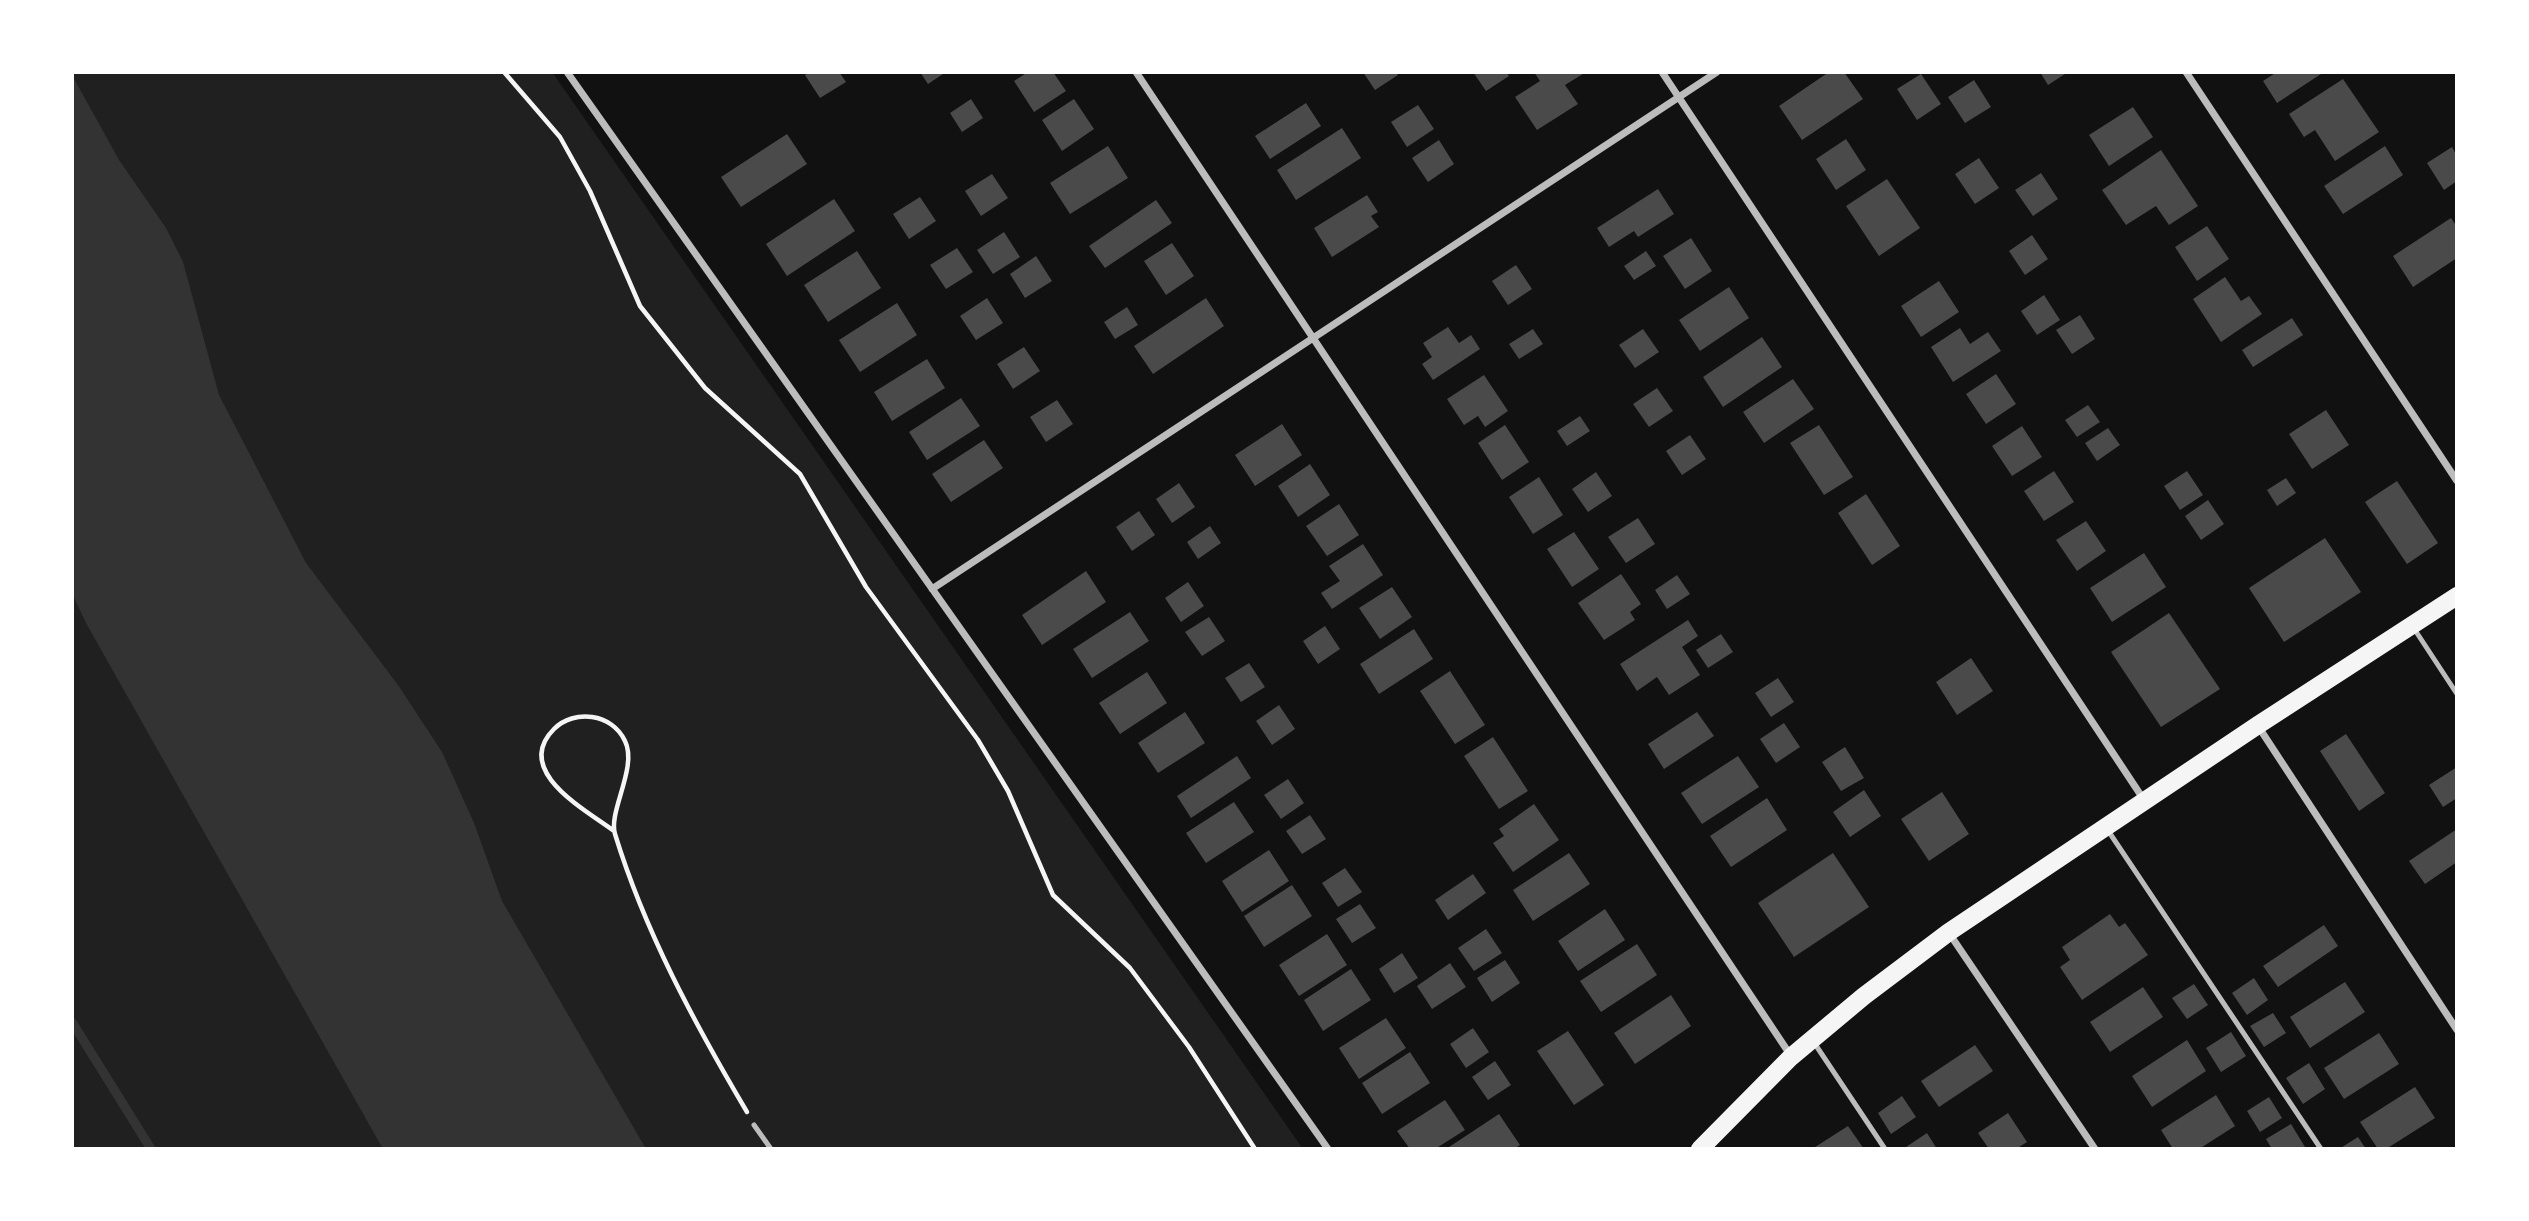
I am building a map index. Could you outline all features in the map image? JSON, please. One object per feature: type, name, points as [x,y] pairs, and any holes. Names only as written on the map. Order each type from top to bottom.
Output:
[{"type":"main road","points":[[1700,1149],[1791,1057],[1949,932],[2258,725],[2457,596]]},
{"type":"street","points":[[567,72],[1328,1149]]},
{"type":"street","points":[[1136,72],[1791,1057]]},
{"type":"street","points":[[1662,72],[2144,801]]},
{"type":"street","points":[[932,589],[1717,72]]},
{"type":"street","points":[[2186,72],[2457,481]]},
{"type":"street","points":[[2258,725],[2457,1030]]},
{"type":"street","points":[[1949,932],[2095,1149]]},
{"type":"lane","points":[[2412,625],[2457,694]]},
{"type":"lane","points":[[2106,827],[2321,1149]]},
{"type":"lane","points":[[1812,1040],[1885,1149]]},
{"type":"lane","points":[[754,1125],[771,1149]]},
{"type":"path","points":[[505,72],[560,137],[590,191],[615,255],[640,306],[705,388],[800,474],[866,587],[978,740],[1008,791],[1053,895],[1130,968],[1189,1047],[1255,1149]]},
{"type":"path","points":[[614,831],[553,786],[543,769],[542,749],[550,734],[562,722],[574,716],[601,720],[616,729],[625,741],[629,757],[614,831],[649,924],[702,1036],[754,1125]]},
{"type":"shaded area","points":[[72,72],[552,72],[1303,1149],[72,1149]]},
{"type":"shaded area","points":[[72,75],[119,160],[166,228],[183,262],[219,395],[306,563],[398,685],[442,752],[474,823],[502,901],[646,1149],[383,1149],[86,623],[72,593]]},
{"type":"building","points":[[810,72],[839,72],[846,82],[820,98],[805,75]]},
{"type":"building","points":[[920,72],[946,72],[928,84]]},
{"type":"building","points":[[1028,72],[1053,72],[1066,91],[1034,112],[1014,81]]},
{"type":"building","points":[[1363,72],[1396,72],[1398,75],[1375,90]]},
{"type":"building","points":[[1473,72],[1506,72],[1509,76],[1486,91]]},
{"type":"building","points":[[1534,72],[1586,72],[1565,85],[1578,104],[1537,130],[1515,97],[1540,81]]},
{"type":"building","points":[[1829,72],[1844,72],[1863,99],[1802,140],[1779,106]]},
{"type":"building","points":[[2040,72],[2068,72],[2048,85]]},
{"type":"building","points":[[2277,72],[2324,72],[2277,103],[2263,81]]},
{"type":"building","points":[[1921,74],[1941,104],[1917,120],[1897,89]]},
{"type":"building","points":[[2343,79],[2379,132],[2335,161],[2315,130],[2304,137],[2289,114]]},
{"type":"building","points":[[1974,80],[1991,107],[1965,123],[1948,97]]},
{"type":"building","points":[[971,99],[983,118],[962,132],[950,113]]},
{"type":"building","points":[[1074,99],[1094,129],[1062,151],[1042,120]]},
{"type":"building","points":[[1306,103],[1321,126],[1270,159],[1255,136]]},
{"type":"building","points":[[1418,105],[1434,129],[1407,147],[1391,122]]},
{"type":"building","points":[[2133,107],[2153,137],[2109,166],[2089,135]]},
{"type":"building","points":[[1342,128],[1361,158],[1296,200],[1277,170]]},
{"type":"building","points":[[787,134],[807,164],[741,207],[721,177]]},
{"type":"building","points":[[1846,139],[1866,170],[1836,190],[1816,159]]},
{"type":"building","points":[[1439,140],[1454,164],[1428,182],[1412,158]]},
{"type":"building","points":[[1108,146],[1128,178],[1070,214],[1050,183]]},
{"type":"building","points":[[2385,146],[2403,175],[2343,214],[2324,186]]},
{"type":"building","points":[[2452,147],[2457,156],[2457,181],[2444,190],[2427,163]]},
{"type":"building","points":[[2161,150],[2198,206],[2169,225],[2156,206],[2126,225],[2102,190]]},
{"type":"building","points":[[1979,158],[1999,188],[1975,204],[1955,174]]},
{"type":"building","points":[[2041,173],[2058,199],[2033,216],[2015,190]]},
{"type":"building","points":[[992,174],[1008,198],[981,216],[965,191]]},
{"type":"building","points":[[1887,179],[1920,228],[1879,256],[1846,206]]},
{"type":"building","points":[[1658,189],[1674,214],[1638,237],[1634,231],[1609,247],[1597,228]]},
{"type":"building","points":[[1367,195],[1378,212],[1371,216],[1379,227],[1332,257],[1314,228]]},
{"type":"building","points":[[920,197],[936,221],[909,239],[893,214]]},
{"type":"building","points":[[834,199],[855,231],[787,276],[766,244]]},
{"type":"building","points":[[1156,200],[1172,223],[1105,268],[1089,246]]},
{"type":"building","points":[[2451,218],[2457,227],[2457,258],[2413,287],[2393,256]]},
{"type":"building","points":[[2207,226],[2229,259],[2197,281],[2175,247]]},
{"type":"building","points":[[1004,232],[1020,257],[993,274],[977,250]]},
{"type":"building","points":[[2032,235],[2048,259],[2025,275],[2009,251]]},
{"type":"building","points":[[1691,238],[1712,271],[1685,289],[1663,256]]},
{"type":"building","points":[[1172,243],[1194,276],[1166,295],[1144,261]]},
{"type":"building","points":[[957,248],[973,272],[946,289],[930,265]]},
{"type":"building","points":[[857,251],[881,288],[828,322],[804,285]]},
{"type":"building","points":[[1646,251],[1656,266],[1634,280],[1624,266]]},
{"type":"building","points":[[1036,256],[1052,281],[1025,298],[1010,274]]},
{"type":"building","points":[[1516,265],[1532,289],[1508,305],[1492,281]]},
{"type":"building","points":[[2225,277],[2241,301],[2249,296],[2262,314],[2221,342],[2193,299]]},
{"type":"building","points":[[1939,281],[1959,312],[1921,337],[1901,306]]},
{"type":"building","points":[[1729,287],[1749,318],[1700,351],[1679,320]]},
{"type":"building","points":[[2044,295],[2060,320],[2037,335],[2021,311]]},
{"type":"building","points":[[987,298],[1003,323],[976,340],[960,316]]},
{"type":"building","points":[[1206,298],[1224,326],[1153,374],[1134,346]]},
{"type":"building","points":[[897,303],[917,335],[860,372],[839,340]]},
{"type":"building","points":[[1127,307],[1138,325],[1115,339],[1104,322]]},
{"type":"building","points":[[2080,315],[2095,339],[2072,354],[2056,330]]},
{"type":"building","points":[[2292,318],[2303,335],[2253,367],[2242,350]]},
{"type":"building","points":[[1448,327],[1459,343],[1471,335],[1480,349],[1433,380],[1422,364],[1432,357],[1423,343]]},
{"type":"building","points":[[1960,328],[1970,344],[1988,332],[2001,351],[1953,382],[1931,347]]},
{"type":"building","points":[[1533,329],[1543,344],[1519,359],[1509,344]]},
{"type":"building","points":[[1643,329],[1659,352],[1635,368],[1619,345]]},
{"type":"building","points":[[1762,337],[1782,367],[1723,407],[1703,377]]},
{"type":"building","points":[[1024,347],[1040,371],[1013,389],[997,364]]},
{"type":"building","points":[[927,359],[945,388],[892,421],[874,392]]},
{"type":"building","points":[[1996,374],[2016,404],[1986,424],[1966,394]]},
{"type":"building","points":[[1484,375],[1508,411],[1485,427],[1478,416],[1464,425],[1447,399]]},
{"type":"building","points":[[1793,379],[1814,409],[1764,443],[1743,412]]},
{"type":"building","points":[[1657,388],[1673,411],[1649,427],[1633,404]]},
{"type":"building","points":[[961,398],[980,426],[927,460],[909,432]]},
{"type":"building","points":[[1057,400],[1073,424],[1046,442],[1030,417]]},
{"type":"building","points":[[2088,405],[2100,422],[2077,437],[2065,420]]},
{"type":"building","points":[[2326,410],[2349,445],[2312,469],[2289,434]]},
{"type":"building","points":[[1580,416],[1590,431],[1567,446],[1557,431]]},
{"type":"building","points":[[1282,424],[1302,455],[1255,486],[1235,455]]},
{"type":"building","points":[[1505,425],[1529,462],[1502,480],[1478,443]]},
{"type":"building","points":[[1819,425],[1853,477],[1824,495],[1790,443]]},
{"type":"building","points":[[2022,426],[2042,457],[2012,476],[1992,446]]},
{"type":"building","points":[[2108,428],[2120,445],[2097,461],[2085,443]]},
{"type":"building","points":[[1690,435],[1706,459],[1682,475],[1666,451]]},
{"type":"building","points":[[984,440],[1003,468],[951,502],[932,474]]},
{"type":"building","points":[[1310,464],[1330,495],[1298,517],[1278,486]]},
{"type":"building","points":[[2054,471],[2074,502],[2044,521],[2024,491]]},
{"type":"building","points":[[2187,471],[2203,495],[2180,510],[2164,486]]},
{"type":"building","points":[[1596,472],[1612,496],[1588,512],[1572,489]]},
{"type":"building","points":[[1539,477],[1563,515],[1533,534],[1509,497]]},
{"type":"building","points":[[2286,478],[2296,493],[2277,506],[2267,490]]},
{"type":"building","points":[[2397,481],[2438,543],[2407,564],[2365,502]]},
{"type":"building","points":[[1179,483],[1195,507],[1172,523],[1156,499]]},
{"type":"building","points":[[1866,494],[1900,546],[1872,565],[1838,513]]},
{"type":"building","points":[[2208,500],[2224,524],[2201,540],[2185,516]]},
{"type":"building","points":[[1339,504],[1359,535],[1327,556],[1306,526]]},
{"type":"building","points":[[1139,511],[1155,535],[1132,551],[1116,527]]},
{"type":"building","points":[[1638,518],[1655,544],[1626,563],[1608,537]]},
{"type":"building","points":[[2086,521],[2106,551],[2077,571],[2056,540]]},
{"type":"building","points":[[1210,526],[1221,543],[1198,559],[1187,542]]},
{"type":"building","points":[[1574,532],[1599,569],[1572,587],[1547,549]]},
{"type":"building","points":[[2325,538],[2361,592],[2284,642],[2249,588]]},
{"type":"building","points":[[1363,544],[1383,575],[1332,609],[1321,593],[1340,581],[1329,566]]},
{"type":"building","points":[[2144,553],[2166,587],[2112,622],[2090,588]]},
{"type":"building","points":[[1086,571],[1106,602],[1042,645],[1022,615]]},
{"type":"building","points":[[1621,574],[1641,604],[1630,612],[1635,620],[1604,640],[1578,603]]},
{"type":"building","points":[[1677,575],[1690,594],[1667,609],[1655,590]]},
{"type":"building","points":[[1188,582],[1204,606],[1181,622],[1165,598]]},
{"type":"building","points":[[1392,587],[1412,617],[1380,639],[1359,608]]},
{"type":"building","points":[[1130,612],[1149,641],[1092,678],[1073,649]]},
{"type":"building","points":[[2169,613],[2220,689],[2161,727],[2111,652]]},
{"type":"building","points":[[1209,617],[1225,641],[1202,656],[1185,632]]},
{"type":"building","points":[[1688,620],[1698,636],[1682,647],[1700,675],[1669,695],[1657,677],[1637,691],[1620,664]]},
{"type":"building","points":[[1325,626],[1340,649],[1318,664],[1303,641]]},
{"type":"building","points":[[1414,629],[1433,659],[1379,694],[1360,664]]},
{"type":"building","points":[[1721,634],[1733,652],[1708,668],[1696,650]]},
{"type":"building","points":[[1971,658],[1993,691],[1957,715],[1936,682]]},
{"type":"building","points":[[1249,663],[1265,687],[1241,702],[1225,678]]},
{"type":"building","points":[[1450,671],[1485,725],[1455,744],[1420,691]]},
{"type":"building","points":[[1147,672],[1167,703],[1120,734],[1099,703]]},
{"type":"building","points":[[1778,678],[1794,702],[1771,717],[1755,693]]},
{"type":"building","points":[[1279,705],[1295,729],[1272,745],[1256,721]]},
{"type":"building","points":[[1185,712],[1205,743],[1158,773],[1138,743]]},
{"type":"building","points":[[1697,712],[1714,736],[1664,769],[1648,744]]},
{"type":"building","points":[[1784,723],[1800,747],[1776,763],[1760,739]]},
{"type":"building","points":[[2346,734],[2385,793],[2359,811],[2320,751]]},
{"type":"building","points":[[1493,737],[1528,791],[1499,809],[1464,756]]},
{"type":"building","points":[[1845,747],[1864,778],[1841,791],[1822,762]]},
{"type":"building","points":[[1237,756],[1251,778],[1191,818],[1177,796]]},
{"type":"building","points":[[1738,756],[1759,787],[1702,824],[1681,793]]},
{"type":"building","points":[[2457,767],[2457,798],[2443,807],[2429,785]]},
{"type":"building","points":[[1288,779],[1304,803],[1281,819],[1264,795]]},
{"type":"building","points":[[1864,790],[1881,816],[1850,837],[1833,812]]},
{"type":"building","points":[[1942,792],[1969,834],[1929,861],[1901,819]]},
{"type":"building","points":[[1767,798],[1787,830],[1731,867],[1710,836]]},
{"type":"building","points":[[1234,802],[1254,832],[1206,863],[1186,833]]},
{"type":"building","points":[[1534,804],[1559,840],[1513,872],[1493,843],[1504,836],[1499,829]]},
{"type":"building","points":[[1310,815],[1326,839],[1302,854],[1286,831]]},
{"type":"building","points":[[2457,829],[2457,862],[2425,884],[2409,861]]},
{"type":"building","points":[[1269,850],[1289,881],[1242,912],[1222,881]]},
{"type":"building","points":[[1569,853],[1590,884],[1533,921],[1513,890]]},
{"type":"building","points":[[1833,853],[1869,907],[1794,957],[1758,903]]},
{"type":"building","points":[[1345,868],[1362,892],[1338,907],[1322,883]]},
{"type":"building","points":[[1473,874],[1486,893],[1448,920],[1435,900]]},
{"type":"building","points":[[1292,885],[1312,916],[1264,947],[1244,916]]},
{"type":"building","points":[[1360,904],[1376,928],[1352,943],[1336,919]]},
{"type":"building","points":[[1605,909],[1625,940],[1578,971],[1558,941]]},
{"type":"building","points":[[2110,914],[2119,927],[2125,923],[2148,955],[2082,1000],[2060,967],[2070,960],[2062,947]]},
{"type":"building","points":[[2324,925],[2338,946],[2278,987],[2263,966]]},
{"type":"building","points":[[1486,929],[1502,953],[1474,971],[1458,948]]},
{"type":"building","points":[[1327,934],[1347,965],[1299,996],[1279,965]]},
{"type":"building","points":[[1637,944],[1657,975],[1601,1012],[1580,981]]},
{"type":"building","points":[[1402,953],[1418,978],[1394,993],[1379,969]]},
{"type":"building","points":[[1505,960],[1520,983],[1492,1002],[1477,978]]},
{"type":"building","points":[[1450,963],[1466,987],[1432,1009],[1417,986]]},
{"type":"building","points":[[1351,969],[1371,1000],[1323,1031],[1304,1000]]},
{"type":"building","points":[[2254,978],[2268,1000],[2247,1015],[2232,993]]},
{"type":"building","points":[[2345,982],[2365,1012],[2310,1048],[2290,1017]]},
{"type":"building","points":[[2194,984],[2208,1005],[2187,1019],[2172,998]]},
{"type":"building","points":[[2143,987],[2163,1017],[2110,1052],[2090,1022]]},
{"type":"building","points":[[1671,995],[1691,1026],[1635,1064],[1614,1033]]},
{"type":"building","points":[[2273,1013],[2286,1033],[2264,1047],[2250,1026]]},
{"type":"building","points":[[1386,1018],[1406,1048],[1359,1079],[1339,1048]]},
{"type":"building","points":[[1473,1028],[1489,1052],[1466,1068],[1450,1044]]},
{"type":"building","points":[[1568,1031],[1604,1085],[1574,1105],[1537,1051]]},
{"type":"building","points":[[2231,1032],[2246,1056],[2221,1072],[2206,1048]]},
{"type":"building","points":[[2379,1033],[2399,1064],[2344,1099],[2324,1068]]},
{"type":"building","points":[[2187,1040],[2206,1071],[2152,1107],[2132,1076]]},
{"type":"building","points":[[1975,1045],[1993,1071],[1939,1107],[1921,1081]]},
{"type":"building","points":[[1410,1052],[1430,1083],[1382,1114],[1362,1083]]},
{"type":"building","points":[[1495,1061],[1511,1085],[1488,1100],[1472,1077]]},
{"type":"building","points":[[2309,1063],[2325,1089],[2303,1104],[2286,1078]]},
{"type":"building","points":[[2415,1087],[2435,1118],[2386,1149],[2378,1149],[2360,1122]]},
{"type":"building","points":[[2216,1095],[2235,1126],[2199,1149],[2173,1149],[2161,1130]]},
{"type":"building","points":[[1902,1096],[1916,1117],[1891,1134],[1878,1113]]},
{"type":"building","points":[[2269,1097],[2282,1118],[2260,1132],[2247,1111]]},
{"type":"building","points":[[1445,1100],[1465,1130],[1435,1149],[1410,1149],[1397,1131]]},
{"type":"building","points":[[2008,1113],[2027,1142],[2016,1149],[1989,1149],[1978,1133]]},
{"type":"building","points":[[1499,1114],[1520,1145],[1514,1149],[1446,1149]]},
{"type":"building","points":[[2291,1124],[2305,1147],[2272,1149],[2266,1139]]},
{"type":"building","points":[[1848,1126],[1864,1149],[1812,1149]]},
{"type":"building","points":[[1927,1133],[1937,1149],[1903,1149]]},
{"type":"building","points":[[2358,1137],[2366,1149],[2339,1149]]},
{"type":"waterway","points":[[72,1022],[151,1149]]}]
